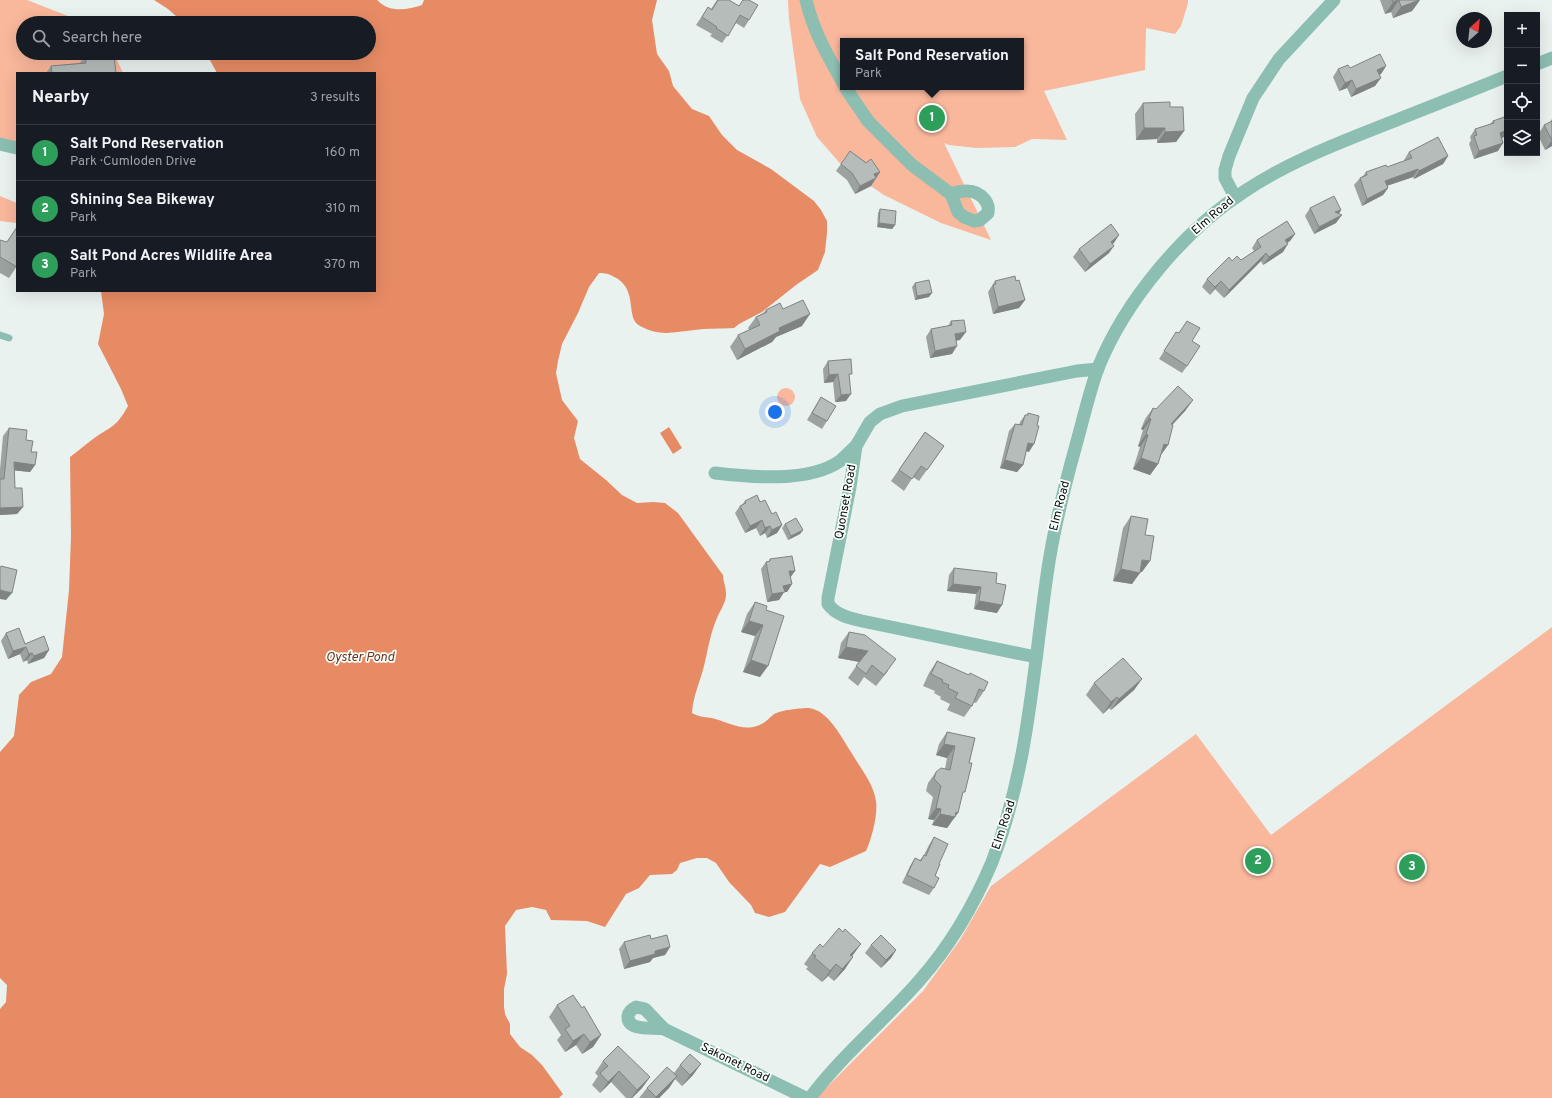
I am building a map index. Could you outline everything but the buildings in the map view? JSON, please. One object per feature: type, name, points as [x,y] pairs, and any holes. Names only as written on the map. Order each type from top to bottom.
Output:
[{"type":"street","points":[[806,0],[811,21],[820,42],[840,78]]},
{"type":"street","points":[[1235,197],[1225,178],[1225,170],[1229,156],[1253,98],[1278,59],[1334,0]]},
{"type":"street","points":[[1540,63],[1552,58]]},
{"type":"street","name":"Elm Road","points":[[810,1098],[829,1074],[921,979],[952,938],[969,910],[991,864],[1011,804],[1023,752],[1049,557],[1057,517],[1098,369],[1119,326],[1138,294],[1157,271],[1201,226],[1235,197],[1270,176],[1344,141],[1504,77]]},
{"type":"street","points":[[847,90],[868,121],[912,165],[951,194]]},
{"type":"street","points":[[0,144],[16,148]]},
{"type":"street","name":"Quonset Road","points":[[1036,657],[862,621],[836,612],[831,608],[828,604],[828,598],[850,486],[856,446],[870,422],[880,414],[902,406],[1077,371],[1098,369]]},
{"type":"street","points":[[714,473],[773,478],[804,474],[839,462],[856,446]]},
{"type":"street","name":"Sakonet Road","points":[[664,1029],[806,1098]]},
{"type":"lane","points":[[0,335],[10,338]]},
{"type":"shaded area","points":[[0,0],[27,0],[68,16],[16,16],[16,60],[117,60],[123,72],[16,72],[16,151],[0,143]]},
{"type":"shaded area","points":[[788,0],[1188,0],[1181,26],[1175,34],[1146,28],[1145,70],[1044,91],[1067,140],[1032,139],[1015,147],[977,148],[949,145],[944,143],[991,240],[941,223],[884,195],[844,168],[817,137],[800,99],[789,19]]},
{"type":"shaded area","points":[[0,196],[16,203],[16,223],[0,221]]},
{"type":"shaded area","points":[[786,388],[792,391],[795,397],[792,403],[786,406],[780,403],[777,397],[780,391]]},
{"type":"shaded area","points":[[1552,627],[1552,1098],[816,1098],[923,991],[960,940],[991,886],[1196,734],[1271,835]]},
{"type":"water","name":"Oyster Pond","points":[[154,0],[377,0],[393,9],[404,9],[422,5],[424,0],[657,0],[652,20],[657,54],[669,71],[673,86],[692,109],[709,116],[722,135],[737,150],[771,169],[814,201],[827,221],[825,252],[818,270],[762,312],[734,328],[704,329],[673,333],[654,332],[640,326],[636,322],[633,317],[628,291],[624,285],[611,275],[599,273],[589,287],[562,344],[556,373],[562,400],[578,421],[574,438],[580,459],[622,495],[637,503],[665,503],[678,513],[723,575],[726,596],[709,642],[704,666],[695,695],[692,713],[748,728],[759,725],[776,713],[785,711],[809,708],[822,714],[839,732],[866,775],[872,788],[876,806],[874,826],[870,840],[866,851],[830,867],[820,864],[785,912],[769,917],[755,913],[751,905],[729,882],[716,863],[707,858],[697,858],[680,863],[677,870],[672,874],[650,875],[639,888],[626,894],[605,927],[587,921],[551,920],[546,910],[532,907],[516,910],[505,926],[507,974],[504,989],[505,1014],[510,1024],[510,1034],[520,1047],[532,1055],[542,1065],[563,1094],[559,1098],[0,1098],[0,1009],[6,1002],[7,985],[0,978],[0,752],[14,736],[19,695],[31,682],[51,674],[62,657],[69,590],[71,537],[70,457],[116,423],[128,406],[98,344],[104,314],[101,292],[376,292],[376,72],[216,72],[210,60],[376,60],[376,16],[176,16]]},
{"type":"water","points":[[669,427],[682,448],[673,454],[660,433]]},
{"type":"place","name":"Salt Pond Reservation","points":[[932,118]]},
{"type":"place","name":"Shining Sea Bikeway","points":[[1258,861]]},
{"type":"place","name":"Salt Pond Acres Wildlife Area","points":[[1412,867]]}]
